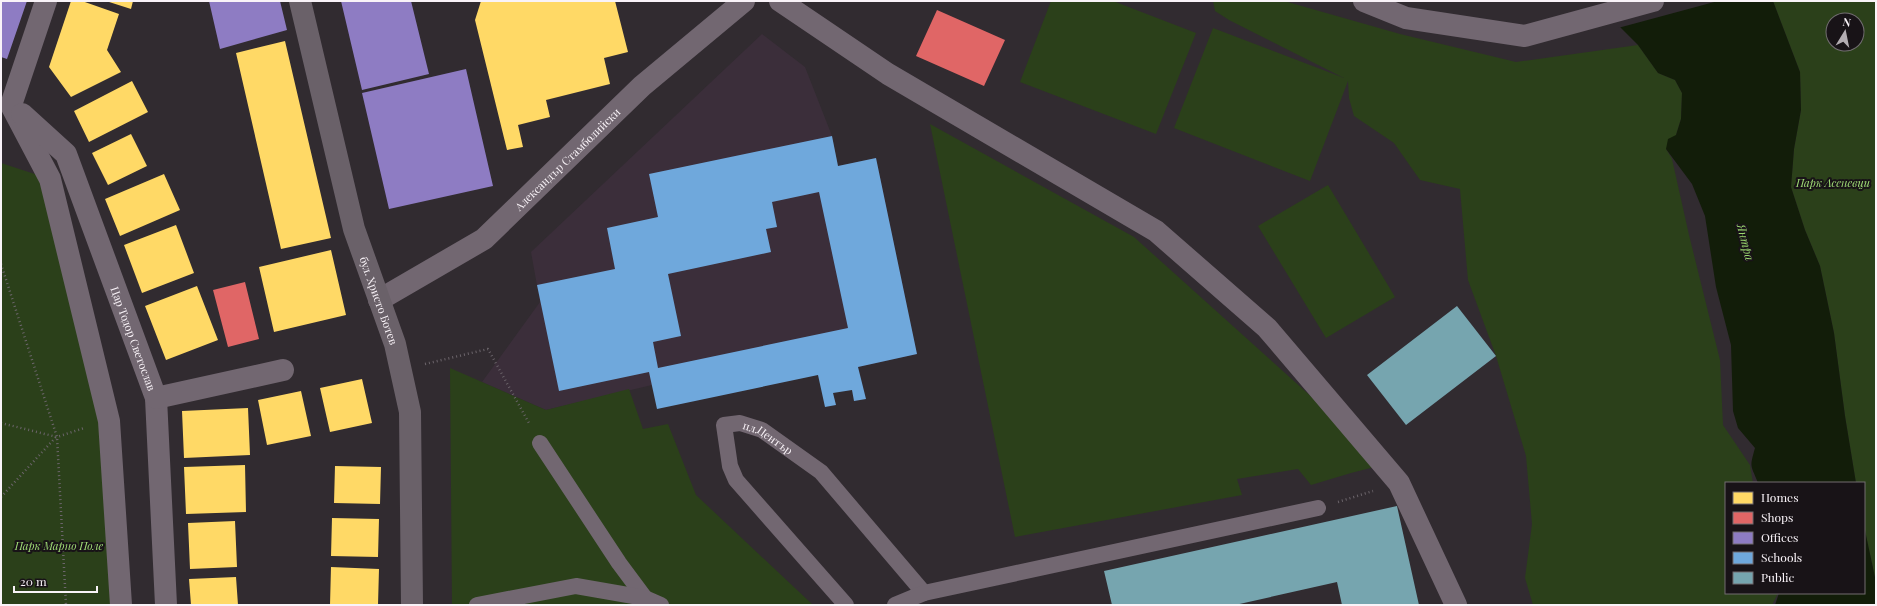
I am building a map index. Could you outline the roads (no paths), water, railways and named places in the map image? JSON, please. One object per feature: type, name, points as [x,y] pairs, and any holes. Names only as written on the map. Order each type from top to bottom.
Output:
[{"type":"main road","name":"бул. Христо Ботев","points":[[300,1],[354,229],[395,344],[410,412],[412,605]]},
{"type":"street","points":[[46,1],[6,103],[50,179],[109,421],[121,605]]},
{"type":"street","name":"Александър Стамболийски","points":[[379,300],[484,239],[642,86],[744,1]]},
{"type":"street","points":[[780,1],[888,74],[1156,231],[1268,328],[1399,483],[1456,605]]},
{"type":"street","points":[[1364,1],[1406,18],[1525,36],[1653,1]]},
{"type":"street","name":"Цар Тодор Светослав","points":[[6,103],[66,154],[156,398],[166,605]]},
{"type":"street","points":[[156,398],[284,370]]},
{"type":"lane","name":"пл.Център","points":[[846,605],[736,480],[730,466],[724,425],[740,423],[762,430],[820,472],[924,593]]},
{"type":"lane","points":[[540,443],[619,563],[645,598]]},
{"type":"lane","points":[[895,605],[924,593],[1318,508]]},
{"type":"lane","points":[[477,605],[576,586],[645,598],[661,605]]},
{"type":"water","name":"Янтра","points":[[1588,1],[1773,1],[1800,72],[1801,110],[1794,149],[1791,187],[1805,230],[1820,266],[1834,333],[1856,482],[1758,482],[1751,464],[1755,448],[1738,428],[1733,411],[1731,345],[1716,287],[1705,216],[1692,184],[1666,149],[1668,139],[1676,135],[1681,119],[1682,93],[1675,80],[1658,73],[1638,45],[1599,6]]},
{"type":"water","points":[[1865,531],[1876,582],[1876,605],[1775,605],[1779,594],[1865,594]]},
{"type":"park label","name":"Парк Асеневци","points":[[1833,182]]},
{"type":"park label","name":"Парк Марно Поле","points":[[59,545]]}]
